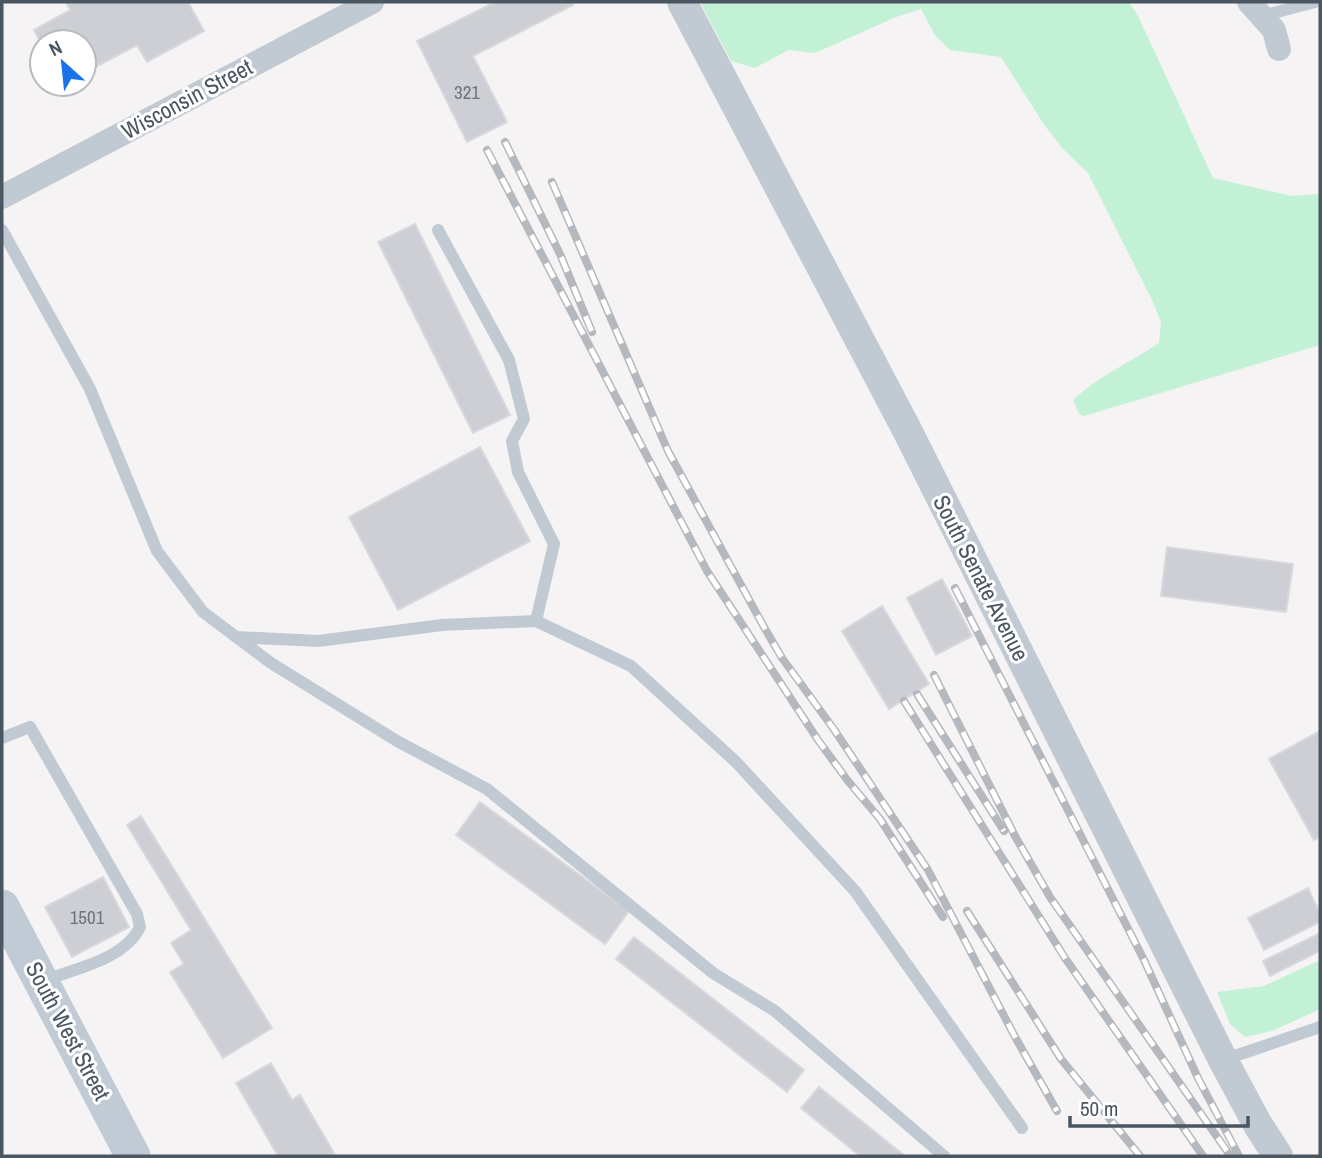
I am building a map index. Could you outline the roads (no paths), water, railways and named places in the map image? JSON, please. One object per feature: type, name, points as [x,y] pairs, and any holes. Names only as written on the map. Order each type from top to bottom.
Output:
[{"type":"main road","name":"South West Street","points":[[2,907],[14,940],[42,981],[133,1156]]},
{"type":"street","name":"Wisconsin Street","points":[[2,197],[372,2]]},
{"type":"street","name":"South Senate Avenue","points":[[682,2],[907,430],[1223,1060],[1278,1156]]},
{"type":"street","points":[[1255,9],[1274,30],[1279,49]]},
{"type":"lane","points":[[1255,9],[1315,2]]},
{"type":"lane","points":[[2,230],[90,389],[158,551],[203,612],[271,663],[397,741],[487,789],[713,973],[775,1011],[944,1156]]},
{"type":"lane","points":[[438,230],[509,360],[524,419],[512,441],[518,472],[554,544],[536,621]]},
{"type":"lane","points":[[235,637],[318,641],[442,625],[536,621],[631,666],[736,761],[855,891],[1022,1128]]},
{"type":"lane","points":[[2,738],[30,727],[137,914],[141,927],[134,939],[120,950],[42,981]]},
{"type":"lane","points":[[1223,1060],[1320,1027]]},
{"type":"railway","points":[[505,142],[560,254],[592,332]]},
{"type":"railway","points":[[487,150],[707,571],[818,740],[880,819],[943,917]]},
{"type":"railway","points":[[552,182],[668,451],[782,658],[833,728],[928,870],[1057,1111]]},
{"type":"railway","points":[[955,588],[1144,960],[1198,1078],[1239,1156]]},
{"type":"railway","points":[[934,675],[1015,836],[1050,897],[1229,1154]]},
{"type":"railway","points":[[917,694],[1004,831]]},
{"type":"railway","points":[[904,701],[1065,958],[1203,1156]]},
{"type":"railway","points":[[967,911],[1061,1059],[1140,1156]]}]
